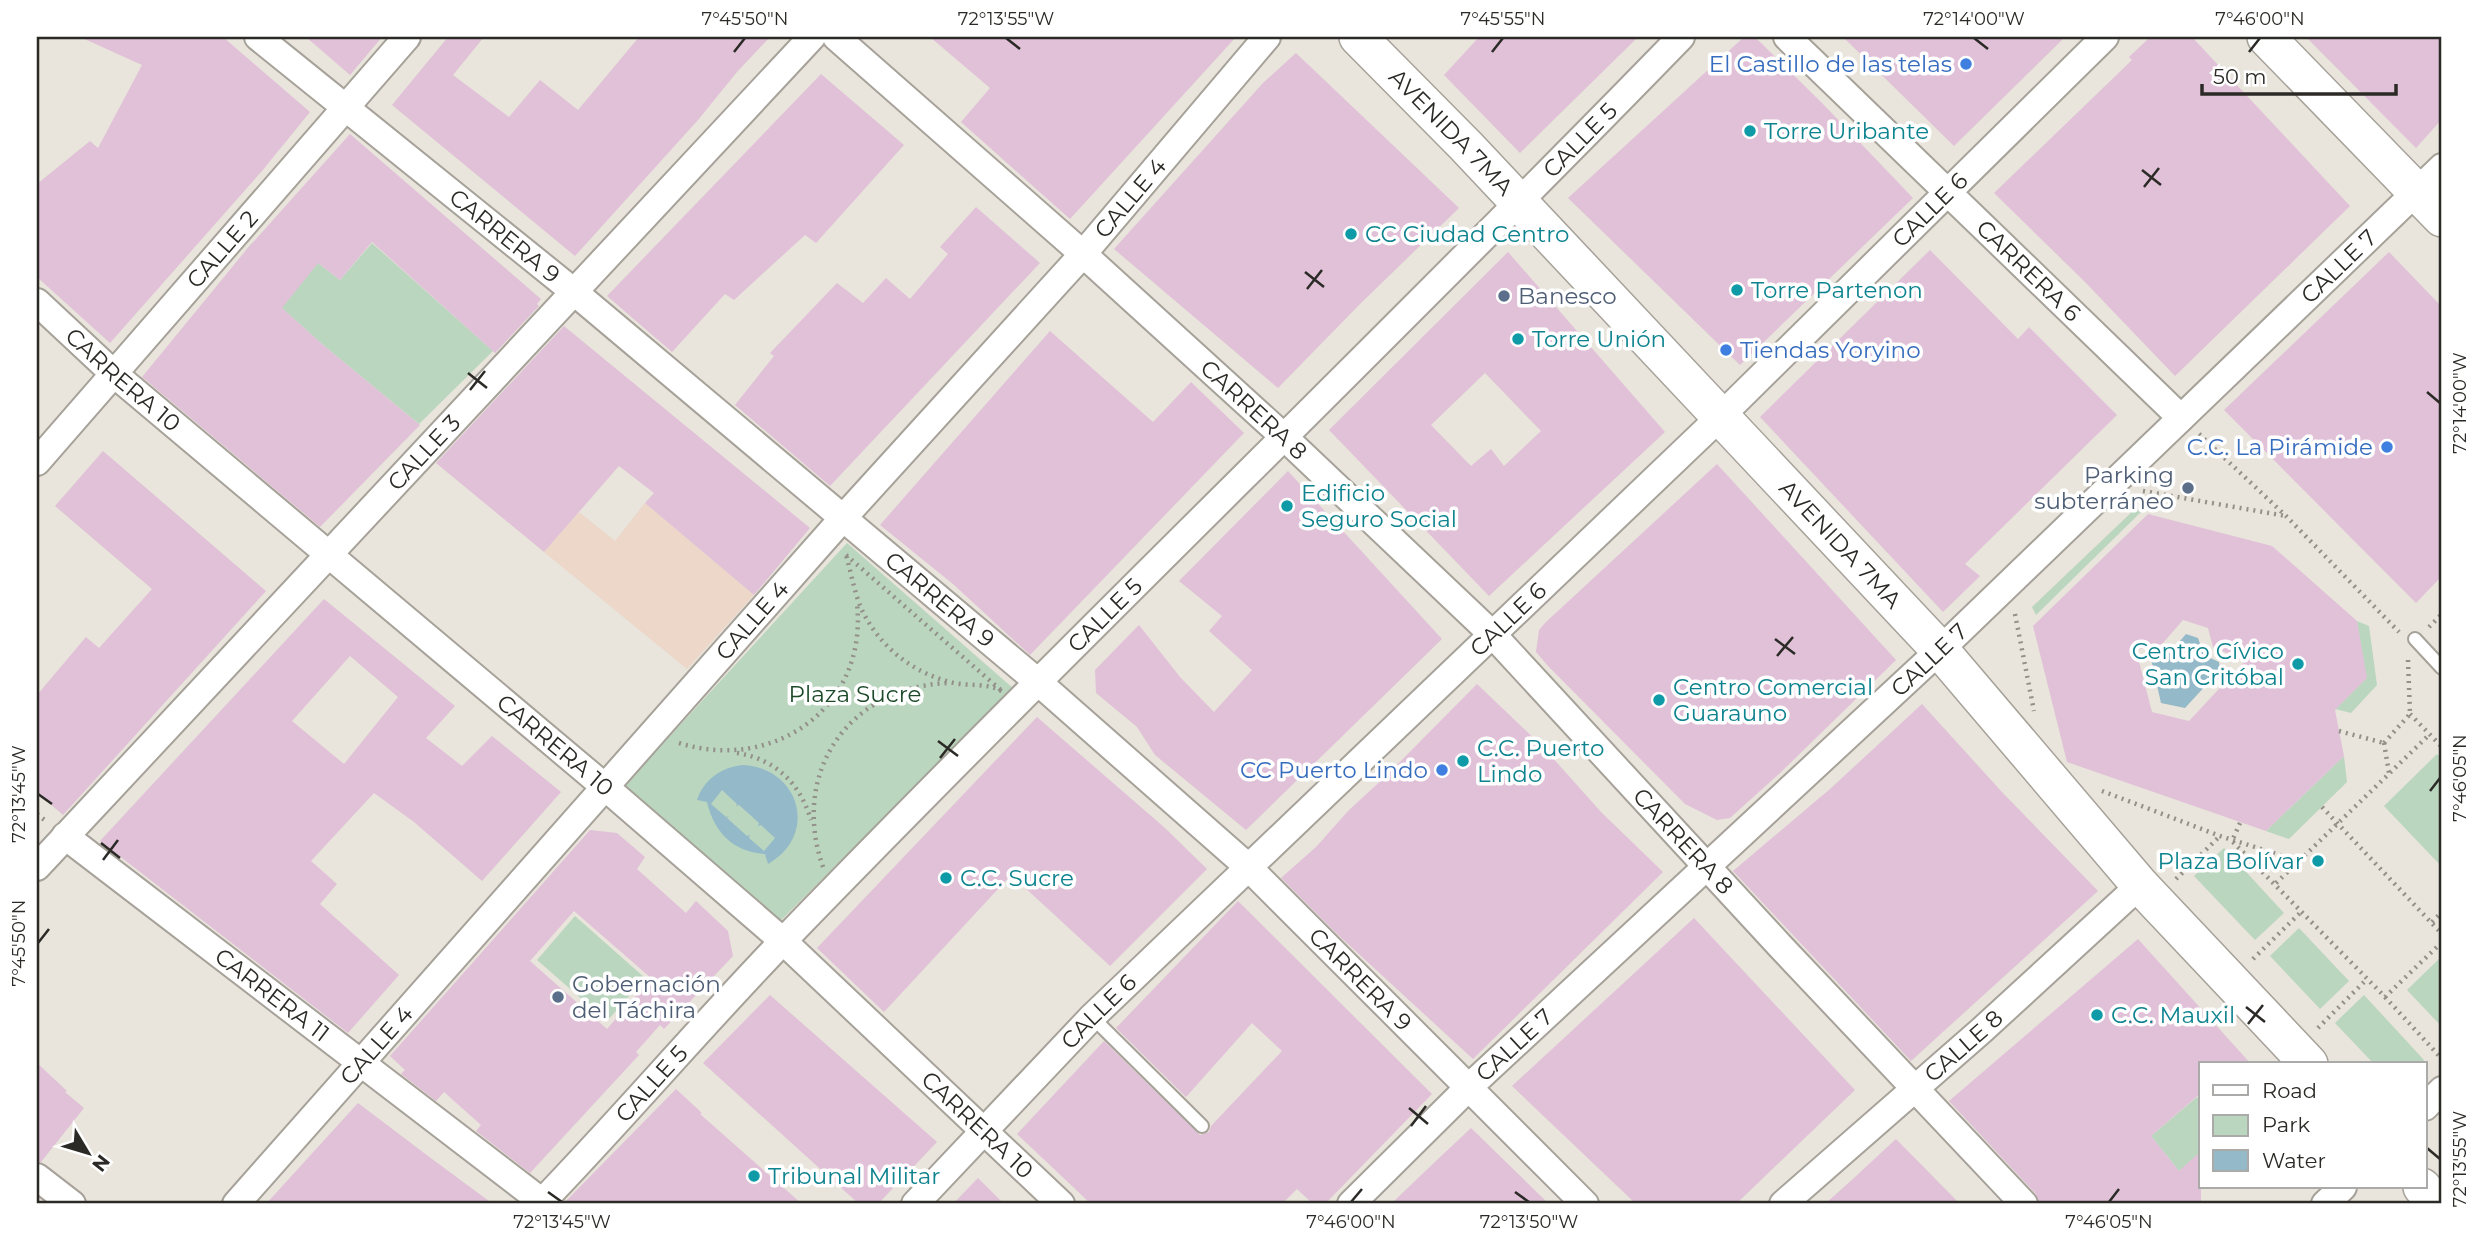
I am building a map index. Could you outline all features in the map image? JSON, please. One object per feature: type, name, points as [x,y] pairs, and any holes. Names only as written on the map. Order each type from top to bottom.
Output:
[{"type":"street","name":"CARRERA 9","points":[[258,37],[572,291],[1038,682],[1247,866],[1585,1204]]},
{"type":"street","name":"CALLE 2","points":[[37,462],[407,37]]},
{"type":"street","name":"CALLE 3","points":[[37,867],[811,37]]},
{"type":"street","name":"CARRERA 8","points":[[836,37],[1083,254],[1283,436],[1493,635],[2024,1204]]},
{"type":"street","name":"CALLE 4","points":[[236,1204],[843,518],[1083,254],[1267,37]]},
{"type":"street","name":"AVENIDA 7MA","points":[[1358,37],[1520,203],[1940,650],[2140,885],[2312,1047]]},
{"type":"street","name":"CALLE 5","points":[[542,1203],[783,942],[1283,436],[1520,203],[1681,37]]},
{"type":"street","name":"CARRERA 6","points":[[1787,37],[2181,418]]},
{"type":"street","name":"CALLE 6","points":[[915,1204],[1092,1017],[1721,416],[2105,37]]},
{"type":"street","points":[[2266,37],[2442,218]]},
{"type":"street","name":"CALLE 7","points":[[1351,1204],[1469,1087],[1940,650],[2442,167]]},
{"type":"street","name":"CARRERA 10","points":[[37,302],[113,373],[605,787],[783,942],[1061,1204]]},
{"type":"street","name":"CARRERA 11","points":[[65,836],[542,1203]]},
{"type":"street","name":"CALLE 8","points":[[1783,1204],[1982,1030],[2140,885]]},
{"type":"street","points":[[2426,1106],[2442,1090]]},
{"type":"street","points":[[37,1177],[72,1204]]},
{"type":"street","points":[[2325,1204],[2342,1188]]},
{"type":"street","points":[[2423,1188],[2437,1204]]},
{"type":"lane","points":[[2414,639],[2442,668]]},
{"type":"lane","points":[[1092,1017],[1202,1126]]},
{"type":"path","points":[[2181,418],[2286,516],[2394,625]]},
{"type":"path","points":[[2134,490],[2286,516]]},
{"type":"path","points":[[837,565],[846,555]]},
{"type":"path","points":[[846,555],[861,607],[883,642],[915,668],[953,683]]},
{"type":"path","points":[[846,555],[1003,692]]},
{"type":"path","points":[[718,751],[760,747],[779,741],[814,719],[828,704],[840,687],[855,648],[858,617],[854,587]]},
{"type":"path","points":[[2013,606],[2035,720]]},
{"type":"path","points":[[2407,653],[2410,714],[2442,747]]},
{"type":"path","points":[[813,828],[816,786],[822,766],[843,731],[857,716],[892,694],[921,685],[953,683],[993,686],[1003,692]]},
{"type":"path","points":[[993,702],[1003,692]]},
{"type":"path","points":[[2384,743],[2410,714]]},
{"type":"path","points":[[2339,731],[2384,743]]},
{"type":"path","points":[[684,732],[675,741],[698,749],[753,757],[787,776],[802,797],[825,872],[834,862]]},
{"type":"path","points":[[2276,883],[2430,734]]},
{"type":"path","points":[[2384,743],[2389,773]]},
{"type":"path","points":[[2096,789],[2232,841],[2299,861]]},
{"type":"path","points":[[2322,807],[2442,934]]},
{"type":"path","points":[[2232,841],[2240,823]]},
{"type":"path","points":[[2176,879],[2220,836]]},
{"type":"path","points":[[2232,841],[2276,883],[2442,1059]]},
{"type":"path","points":[[2251,961],[2302,911]]},
{"type":"path","points":[[2432,922],[2442,912]]},
{"type":"path","points":[[2385,997],[2442,942]]},
{"type":"path","points":[[2312,1047],[2367,979]]},
{"type":"shaded area","points":[[645,503],[754,595],[687,669],[544,552],[579,512],[615,541]]},
{"type":"green space","points":[[252,243],[300,284],[318,263],[340,280],[372,243],[493,351],[419,424],[323,345],[234,265]]},
{"type":"green space","points":[[2136,508],[2141,512],[2036,615],[2032,607]]},
{"type":"green space","name":"Plaza Sucre","points":[[847,543],[1014,689],[777,924],[624,786]]},
{"type":"green space","points":[[2357,621],[2369,626],[2377,685],[2351,713],[2335,709],[2358,628]]},
{"type":"green space","points":[[2437,754],[2442,759],[2442,867],[2384,806]]},
{"type":"green space","points":[[2344,756],[2347,782],[2289,839],[2266,831]]},
{"type":"green space","points":[[2224,848],[2284,913],[2255,940],[2194,876]]},
{"type":"green space","points":[[575,916],[645,978],[607,1021],[537,960]]},
{"type":"green space","points":[[2299,928],[2349,981],[2320,1009],[2270,956]]},
{"type":"green space","points":[[2442,956],[2442,1027],[2407,990]]},
{"type":"green space","points":[[2364,995],[2424,1060],[2372,1062],[2335,1023]]},
{"type":"green space","points":[[2197,1097],[2199,1155],[2179,1171],[2151,1136]]},
{"type":"water","points":[[2186,634],[2198,638],[2204,655],[2219,662],[2220,670],[2185,708],[2161,703],[2151,659],[2168,655]]},
{"type":"water","points":[[735,766],[763,769],[778,778],[789,790],[796,805],[798,821],[794,837],[784,852],[768,864],[765,854],[734,845],[720,831],[707,802],[697,800],[709,780],[721,771]],"holes":[[[722,790],[736,806],[739,805],[759,823],[758,826],[761,825],[775,838],[764,851],[749,838],[750,835],[747,836],[727,818],[729,816],[726,817],[711,804]]]},
{"type":"building","points":[[80,37],[223,37],[310,112],[262,171],[110,343],[37,277],[37,184],[90,141],[98,148],[142,65]]},
{"type":"building","points":[[306,37],[382,37],[350,75]]},
{"type":"building","points":[[448,37],[484,37],[453,75],[509,117],[540,80],[578,110],[639,37],[770,37],[575,256],[392,105]]},
{"type":"building","points":[[930,37],[1236,37],[1070,219],[961,122],[990,88]]},
{"type":"building","points":[[1479,37],[1638,37],[1520,153],[1444,75]]},
{"type":"building","points":[[1744,37],[1755,37],[1913,198],[1740,365],[1568,198]]},
{"type":"building","points":[[1843,37],[2065,37],[1954,146]]},
{"type":"building","points":[[2150,37],[2192,37],[2350,206],[2175,376],[2084,281],[1994,193],[2132,60],[2129,57]]},
{"type":"building","points":[[2306,37],[2442,37],[2442,119],[2416,148]]},
{"type":"building","points":[[1296,53],[1459,208],[1278,388],[1114,249],[1263,83]]},
{"type":"building","points":[[821,74],[904,145],[816,243],[805,235],[734,300],[725,294],[672,352],[607,296]]},
{"type":"building","points":[[350,134],[541,299],[537,304],[539,306],[495,353],[372,242],[340,280],[318,263],[282,308],[420,425],[320,527],[142,377],[247,249]]},
{"type":"building","points":[[976,207],[1040,263],[830,486],[735,405],[774,356],[770,353],[837,283],[863,303],[886,278],[910,299],[948,254],[940,247]]},
{"type":"building","points":[[1930,250],[2018,339],[2029,327],[2117,415],[1965,564],[1980,576],[1943,612],[1760,417]]},
{"type":"building","points":[[1508,252],[1665,432],[1489,596],[1329,430]],"holes":[[[1485,373],[1541,431],[1504,466],[1491,449],[1471,466],[1431,425]]]},
{"type":"building","points":[[2389,252],[2442,307],[2442,576],[2416,603],[2224,410]]},
{"type":"building","points":[[564,326],[810,528],[754,595],[645,503],[654,493],[619,466],[544,552],[436,463]]},
{"type":"building","points":[[1050,331],[1153,422],[1191,382],[1244,433],[1030,655],[953,584],[880,525]]},
{"type":"building","points":[[103,451],[266,591],[63,815],[37,793],[37,695],[86,637],[99,648],[152,589],[55,506]]},
{"type":"building","points":[[1717,464],[1896,660],[1730,818],[1717,820],[1685,804],[1536,652],[1539,630],[1546,622]]},
{"type":"building","points":[[1288,471],[1442,639],[1246,830],[1155,755],[1137,727],[1096,693],[1095,670],[1139,625],[1180,677],[1214,712],[1252,670],[1209,631],[1222,616],[1179,581]]},
{"type":"building","name":"Centro Cívico San Critóbal","points":[[2148,514],[2272,546],[2357,621],[2367,678],[2335,710],[2344,756],[2266,831],[2067,762],[2033,626]],"holes":[[[2183,620],[2208,628],[2213,647],[2245,661],[2189,721],[2152,712],[2136,650],[2162,644]]]},
{"type":"building","points":[[324,599],[455,706],[426,738],[462,766],[492,736],[561,792],[482,881],[414,822],[374,793],[311,861],[337,884],[320,904],[399,975],[348,1033],[100,841]],"holes":[[[350,656],[398,697],[344,764],[292,721]]]},
{"type":"building","points":[[1477,684],[1543,747],[1601,812],[1663,872],[1473,1059],[1336,933],[1281,878],[1316,847],[1349,810]]},
{"type":"building","points":[[1922,704],[2098,891],[1911,1061],[1733,871],[1830,789]]},
{"type":"building","points":[[1037,717],[1165,828],[1207,869],[1110,966],[1011,875],[884,1012],[817,948]]},
{"type":"building","points":[[590,830],[617,833],[645,857],[637,869],[686,913],[696,901],[728,931],[733,956],[664,1029],[660,1025],[636,1052],[639,1055],[530,1173],[476,1131],[481,1125],[444,1092],[436,1101],[401,1074],[405,1070],[390,1056]],"holes":[[[574,911],[651,978],[607,1029],[530,961]]]},
{"type":"building","points":[[1238,901],[1432,1094],[1325,1204],[1313,1204],[1297,1189],[1282,1204],[1091,1204],[1017,1134],[1104,1041],[1200,1135],[1209,1132],[1211,1126],[1282,1051],[1252,1023],[1186,1097],[1116,1028]]},
{"type":"building","points":[[1694,918],[1855,1090],[1736,1204],[1636,1204],[1512,1086]]},
{"type":"building","points":[[2138,939],[2249,1062],[2199,1062],[2199,1095],[2151,1136],[2179,1171],[2199,1153],[2201,1204],[2040,1204],[2035,1193],[1949,1101]]},
{"type":"building","points":[[770,995],[937,1142],[878,1204],[859,1204],[703,1063]]},
{"type":"building","points":[[37,1063],[84,1108],[41,1162],[37,1162]]},
{"type":"building","points":[[676,1089],[702,1113],[700,1114],[802,1204],[563,1204]]},
{"type":"building","points":[[358,1103],[428,1156],[493,1204],[266,1204]]},
{"type":"building","points":[[1471,1128],[1549,1204],[1391,1204],[1438,1159]]},
{"type":"building","points":[[1896,1139],[1960,1204],[1825,1204],[1855,1177]]},
{"type":"building","points":[[978,1178],[1004,1204],[953,1204]]},
{"type":"place","name":"El Castillo de las telas","points":[[1966,64]]},
{"type":"place","name":"Torre Uribante","points":[[1750,131]]},
{"type":"place","name":"CC Ciudad Centro","points":[[1351,234]]},
{"type":"place","name":"Torre Partenon","points":[[1737,290]]},
{"type":"place","name":"Banesco","points":[[1504,296]]},
{"type":"place","name":"Torre Unión","points":[[1518,339]]},
{"type":"place","name":"Tiendas Yoryino","points":[[1726,350]]},
{"type":"place","name":"C.C. La Pirámide","points":[[2387,447]]},
{"type":"place","name":"Parking subterráneo","points":[[2188,488]]},
{"type":"place","name":"Edificio Seguro Social","points":[[1287,506]]},
{"type":"place","name":"Centro Cívico San Critóbal","points":[[2298,664]]},
{"type":"place","name":"Centro Comercial Guarauno","points":[[1659,700]]},
{"type":"place","name":"C.C. Puerto Lindo","points":[[1463,761]]},
{"type":"place","name":"CC Puerto Lindo","points":[[1442,770]]},
{"type":"place","name":"Plaza Bolívar","points":[[2318,861]]},
{"type":"place","name":"C.C. Sucre","points":[[946,878]]},
{"type":"place","name":"Gobernación del Táchira","points":[[558,997]]},
{"type":"place","name":"C.C. Mauxil","points":[[2097,1015]]},
{"type":"place","name":"Tribunal Militar","points":[[754,1176]]}]
